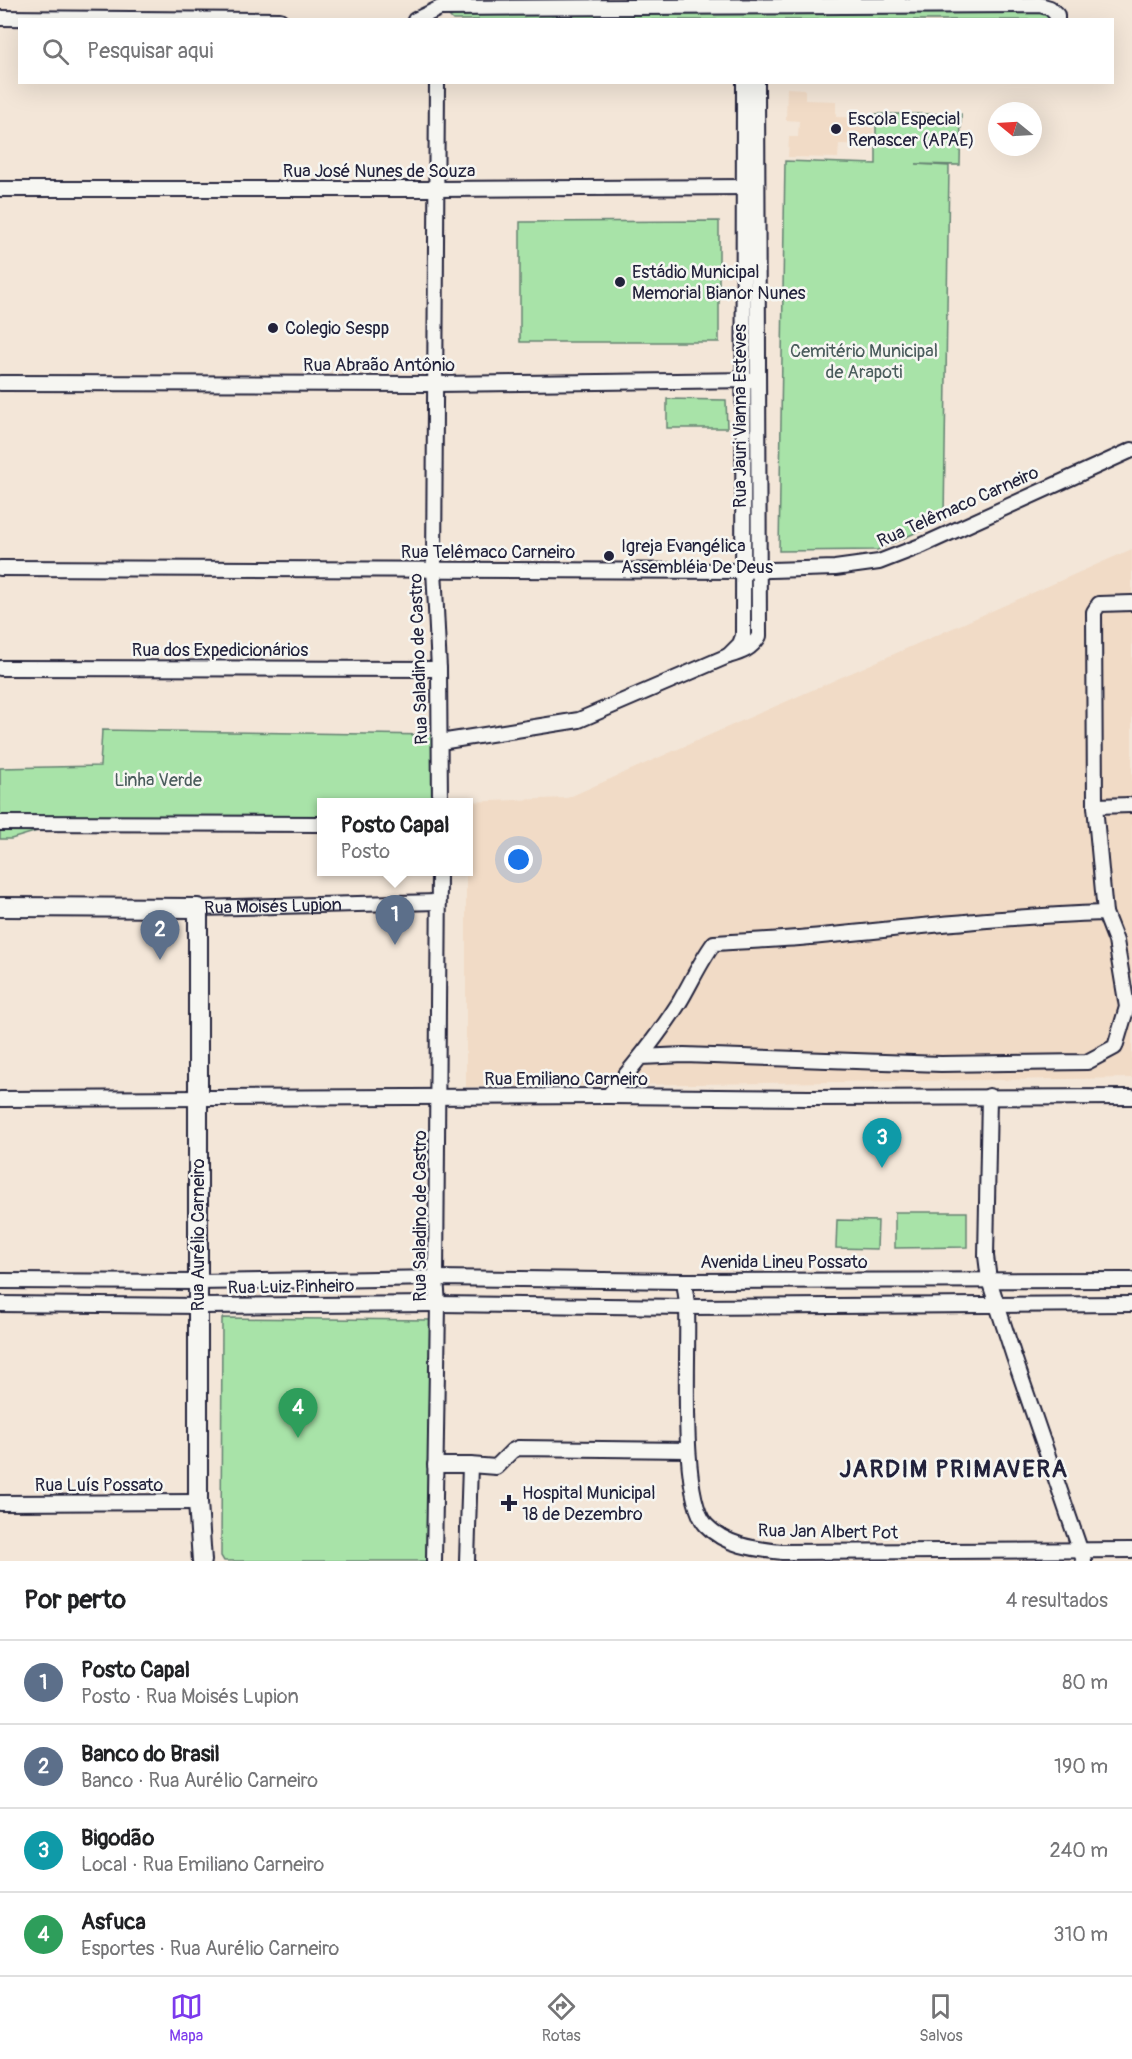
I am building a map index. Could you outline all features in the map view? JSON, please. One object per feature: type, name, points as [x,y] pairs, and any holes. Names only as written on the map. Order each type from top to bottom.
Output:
[{"type":"main road","name":"Rua Moisés Lupion","points":[[0,907],[198,908]]},
{"type":"main road","name":"Rua Aurélio Carneiro","points":[[198,908],[198,1502],[202,1561]]},
{"type":"street","points":[[419,18],[439,9],[758,9],[1040,5],[1050,8],[1057,18]]},
{"type":"street","points":[[0,18],[18,18]]},
{"type":"street","name":"Rua Saladino de Castro","points":[[437,84],[434,569],[439,669],[440,798]]},
{"type":"street","name":"Rua Jauri Vianna Esteves","points":[[728,656],[753,646],[759,636],[759,571],[742,186],[744,84]]},
{"type":"street","name":"Rua Jauri Vianna Esteves","points":[[728,656],[740,644],[743,636],[742,571],[758,187],[757,84]]},
{"type":"street","name":"Rua José Nunes de Souza","points":[[0,189],[758,187]]},
{"type":"street","name":"Rua Abraão Antônio","points":[[0,382],[435,384],[751,380]]},
{"type":"street","name":"Rua Telêmaco Carneiro","points":[[0,568],[759,571],[835,568],[879,562],[923,545],[1132,450]]},
{"type":"street","points":[[641,1057],[684,1054],[941,1064],[1087,1062],[1115,1047],[1126,1007],[1116,941],[1105,913],[1095,806],[1094,612],[1099,604],[1132,603]]},
{"type":"street","points":[[440,742],[579,720],[728,656]]},
{"type":"street","name":"Rua dos Expedicionários","points":[[0,668],[439,669]]},
{"type":"street","points":[[1095,806],[1132,805]]},
{"type":"street","points":[[0,823],[317,824]]},
{"type":"street","name":"Rua Saladino de Castro","points":[[434,1561],[438,1304],[436,1278],[439,876]]},
{"type":"street","name":"Rua Moisés Lupion","points":[[198,908],[438,902]]},
{"type":"street","points":[[608,1096],[641,1057],[678,1003],[702,958],[714,943],[1066,914],[1105,913]]},
{"type":"street","name":"Rua Emiliano Carneiro","points":[[0,1100],[608,1096],[1132,1097]]},
{"type":"street","points":[[989,1096],[986,1256],[990,1280],[1082,1556]]},
{"type":"street","name":"Avenida Lineu Possato","points":[[436,1278],[684,1281],[1132,1280]]},
{"type":"street","name":"Rua Luiz Pinheiro","points":[[0,1281],[197,1282],[436,1278]]},
{"type":"street","points":[[532,1279],[532,1304]]},
{"type":"street","name":"Rua Jan Albert Pot","points":[[684,1281],[687,1307],[688,1450],[697,1509],[705,1524],[732,1542],[749,1549],[782,1552],[912,1556],[1082,1556],[1132,1550]]},
{"type":"street","name":"Rua Luiz Pinheiro","points":[[0,1304],[199,1306],[438,1304]]},
{"type":"street","points":[[438,1304],[687,1307],[1132,1304]]},
{"type":"street","points":[[435,1465],[496,1467],[518,1448],[688,1450]]},
{"type":"street","points":[[466,1561],[470,1466]]},
{"type":"street","name":"Rua Luís Possato","points":[[0,1503],[198,1502]]},
{"type":"shaded area","name":"Escola Especial Renascer (APAE)","points":[[787,88],[805,89],[805,100],[836,101],[836,117],[874,118],[873,145],[839,144],[838,158],[788,157],[789,137],[798,137],[799,121],[786,120]]},
{"type":"shaded area","points":[[1132,549],[1132,1078],[466,1087],[466,876],[473,876],[473,802],[567,798]]},
{"type":"green space","points":[[1048,11],[1052,18],[451,18],[449,16],[454,12]]},
{"type":"green space","name":"Cemitério Municipal de Arapoti","points":[[876,114],[961,114],[960,165],[916,164],[949,166],[944,520],[877,550],[779,551],[785,161],[876,164]]},
{"type":"green space","name":"Estádio Municipal Memorial Bianor Nunes","points":[[719,221],[719,342],[520,342],[520,222]]},
{"type":"green space","points":[[667,399],[726,400],[727,428],[667,428]]},
{"type":"green space","name":"Linha Verde","points":[[102,730],[434,735],[433,798],[317,798],[317,831],[51,827],[11,839],[0,839],[0,768],[100,766]]},
{"type":"green space","points":[[895,1212],[967,1212],[967,1247],[895,1248]]},
{"type":"green space","points":[[837,1220],[878,1221],[877,1249],[836,1248]]},
{"type":"green space","points":[[222,1318],[430,1320],[426,1561],[224,1561],[221,1556]]},
{"type":"place","name":"Escola Especial Renascer (APAE)","points":[[836,129]]},
{"type":"place","name":"Estádio Municipal Memorial Bianor Nunes","points":[[620,282]]},
{"type":"place","name":"Colegio Sespp","points":[[273,328]]},
{"type":"place","name":"Igreja Evangélica Assembléia De Deus","points":[[609,556]]},
{"type":"place","name":"Posto Capal","points":[[395,945]]},
{"type":"place","name":"Banco do Brasil","points":[[160,960]]},
{"type":"place","name":"Bigodão","points":[[882,1168]]},
{"type":"place","name":"Asfuca","points":[[298,1438]]},
{"type":"place","name":"Hospital Municipal 18 de Dezembro","points":[[509,1503]]},
{"type":"district","name":"JARDIM PRIMAVERA","points":[[954,1469]]}]
